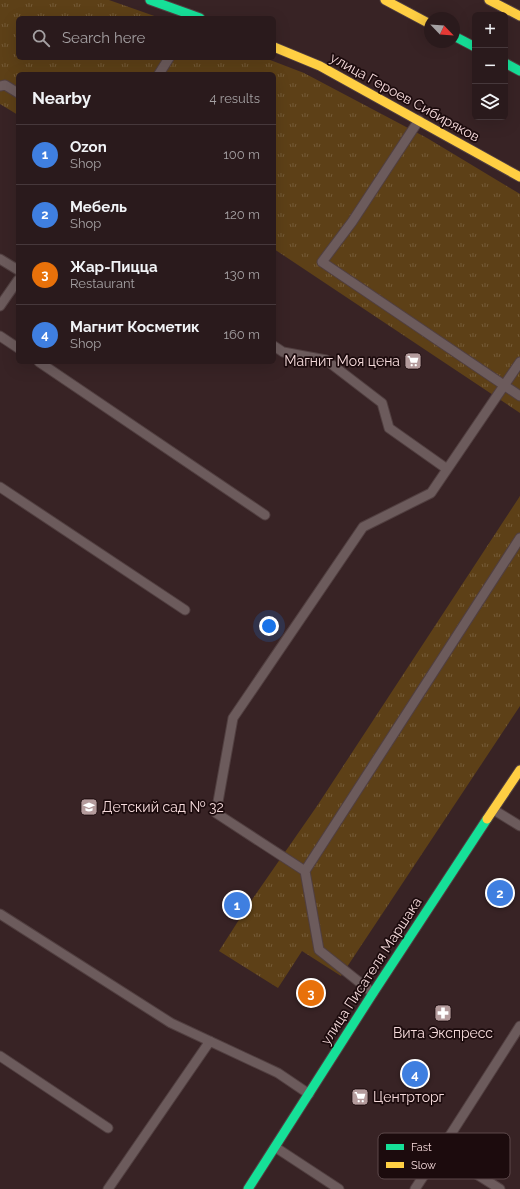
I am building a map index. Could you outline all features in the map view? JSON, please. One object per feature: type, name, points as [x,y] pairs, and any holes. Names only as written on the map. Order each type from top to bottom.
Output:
[{"type":"main road","points":[[150,0],[193,16]]},
{"type":"main road","points":[[385,0],[424,21]]},
{"type":"main road","points":[[489,0],[520,16]]},
{"type":"main road","points":[[460,39],[472,45]]},
{"type":"main road","name":"улица Героев Сибиряков","points":[[276,48],[320,66],[520,177]]},
{"type":"main road","points":[[508,65],[520,71]]},
{"type":"main road","name":"улица Писателя Маршака","points":[[248,1189],[373,993],[520,770]]},
{"type":"lane","points":[[160,72],[168,60]]},
{"type":"lane","points":[[0,86],[5,84],[16,92]]},
{"type":"lane","points":[[419,120],[352,222],[322,262],[520,396]]},
{"type":"lane","points":[[0,259],[16,269]]},
{"type":"lane","points":[[0,306],[16,283]]},
{"type":"lane","points":[[0,336],[16,347]]},
{"type":"lane","points":[[276,347],[283,352],[326,360],[382,403],[389,428],[447,469]]},
{"type":"lane","points":[[305,871],[216,813],[234,718],[363,527],[431,493],[520,362]]},
{"type":"lane","points":[[42,364],[265,515]]},
{"type":"lane","points":[[0,488],[185,610]]},
{"type":"lane","points":[[373,993],[319,950],[305,871],[520,538]]},
{"type":"lane","points":[[494,810],[520,826]]},
{"type":"lane","points":[[0,914],[171,1022],[278,1073],[309,1094]]},
{"type":"lane","points":[[452,1133],[520,1026]]},
{"type":"lane","points":[[108,1189],[210,1041]]},
{"type":"lane","points":[[0,1056],[108,1128]]},
{"type":"lane","points":[[275,1147],[338,1189]]},
{"type":"lane","points":[[415,1189],[422,1179]]},
{"type":"lane","points":[[484,1179],[500,1189]]},
{"type":"green space","points":[[0,0],[109,0],[154,16],[16,16],[16,60],[270,60],[304,73],[427,138],[520,194],[520,413],[276,250],[276,72],[16,72],[16,114],[0,104]]},
{"type":"green space","points":[[520,496],[520,706],[341,976],[302,951],[278,988],[219,951],[251,901],[317,806]]},
{"type":"traffic: fast","points":[[150,0],[194,16]]},
{"type":"traffic: fast","points":[[460,39],[472,45]]},
{"type":"traffic: fast","points":[[508,65],[520,71]]},
{"type":"traffic: fast","points":[[248,1189],[373,993],[487,819]]},
{"type":"traffic: slow","points":[[385,0],[424,21]]},
{"type":"traffic: slow","points":[[489,0],[520,16]]},
{"type":"traffic: slow","points":[[276,48],[320,66],[520,177]]},
{"type":"traffic: slow","points":[[487,819],[520,770]]},
{"type":"place","name":"Магнит Моя цена","points":[[413,361]]},
{"type":"place","name":"Детский сад № 32","points":[[89,807]]},
{"type":"place","name":"Мебель","points":[[500,893]]},
{"type":"place","name":"Ozon","points":[[237,905]]},
{"type":"place","name":"Жар-Пицца","points":[[311,993]]},
{"type":"place","name":"Вита Экспресс","points":[[443,1013]]},
{"type":"place","name":"Магнит Косметик","points":[[415,1074]]},
{"type":"place","name":"Центрторг","points":[[360,1097]]}]
